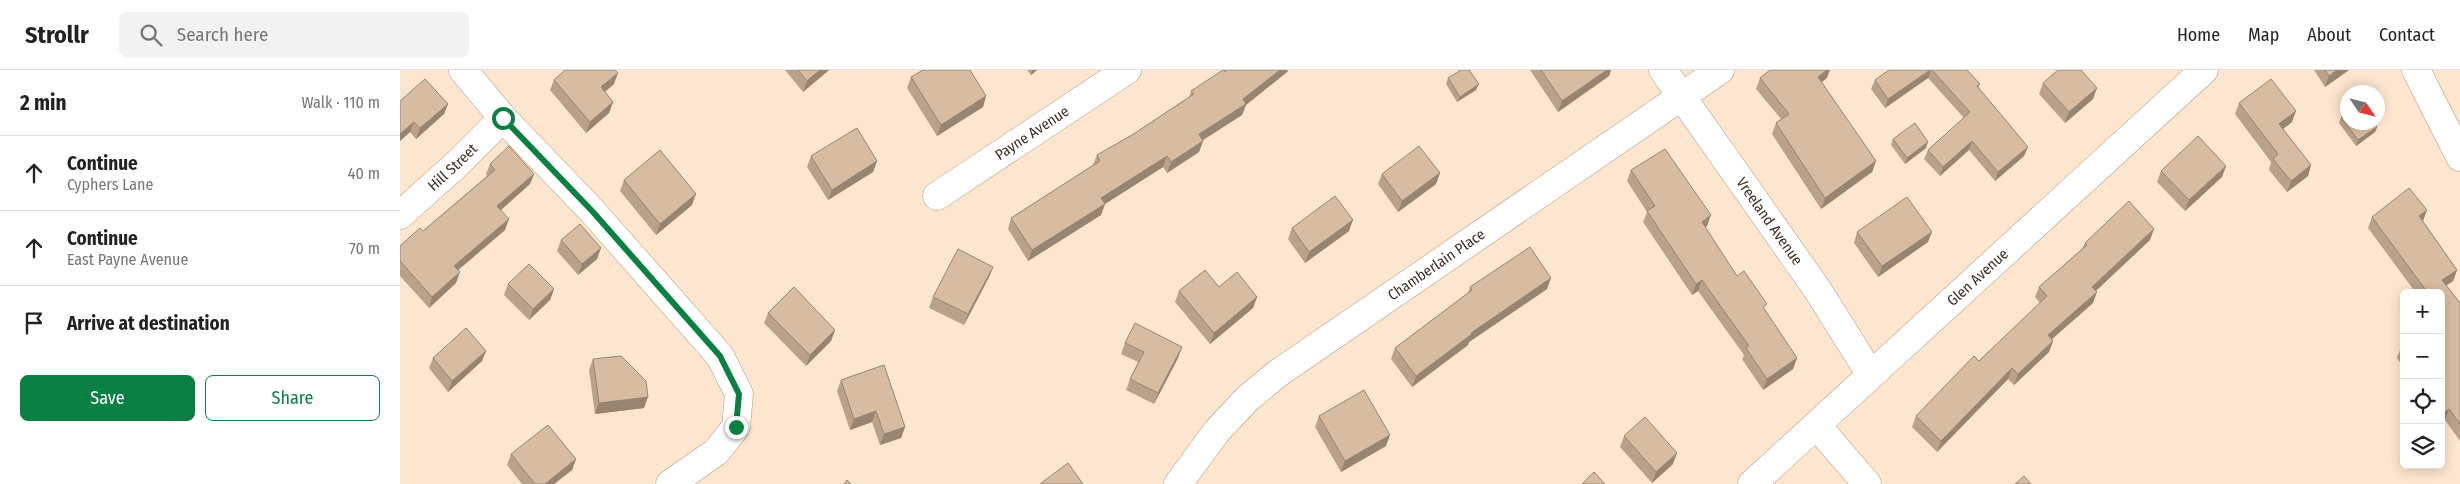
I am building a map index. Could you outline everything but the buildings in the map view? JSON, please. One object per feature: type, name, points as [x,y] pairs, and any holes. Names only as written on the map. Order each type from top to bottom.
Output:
[{"type":"street","points":[[463,70],[503,118],[593,212],[720,356],[739,394],[736,427],[716,452],[670,484]]},
{"type":"street","name":"Payne Avenue","points":[[937,196],[1127,70]]},
{"type":"street","name":"Vreeland Avenue","points":[[1663,70],[1680,97],[1817,289],[1870,375]]},
{"type":"street","name":"Chamberlain Place","points":[[1178,484],[1217,431],[1247,399],[1277,374],[1720,70]]},
{"type":"street","name":"Glen Avenue","points":[[1752,484],[2204,70]]},
{"type":"street","points":[[2416,70],[2460,157]]},
{"type":"street","name":"Hill Street","points":[[400,215],[457,164],[503,118]]},
{"type":"street","points":[[1817,426],[1866,484]]},
{"type":"route","points":[[503,118],[593,212],[720,356],[739,394],[736,427]]}]
